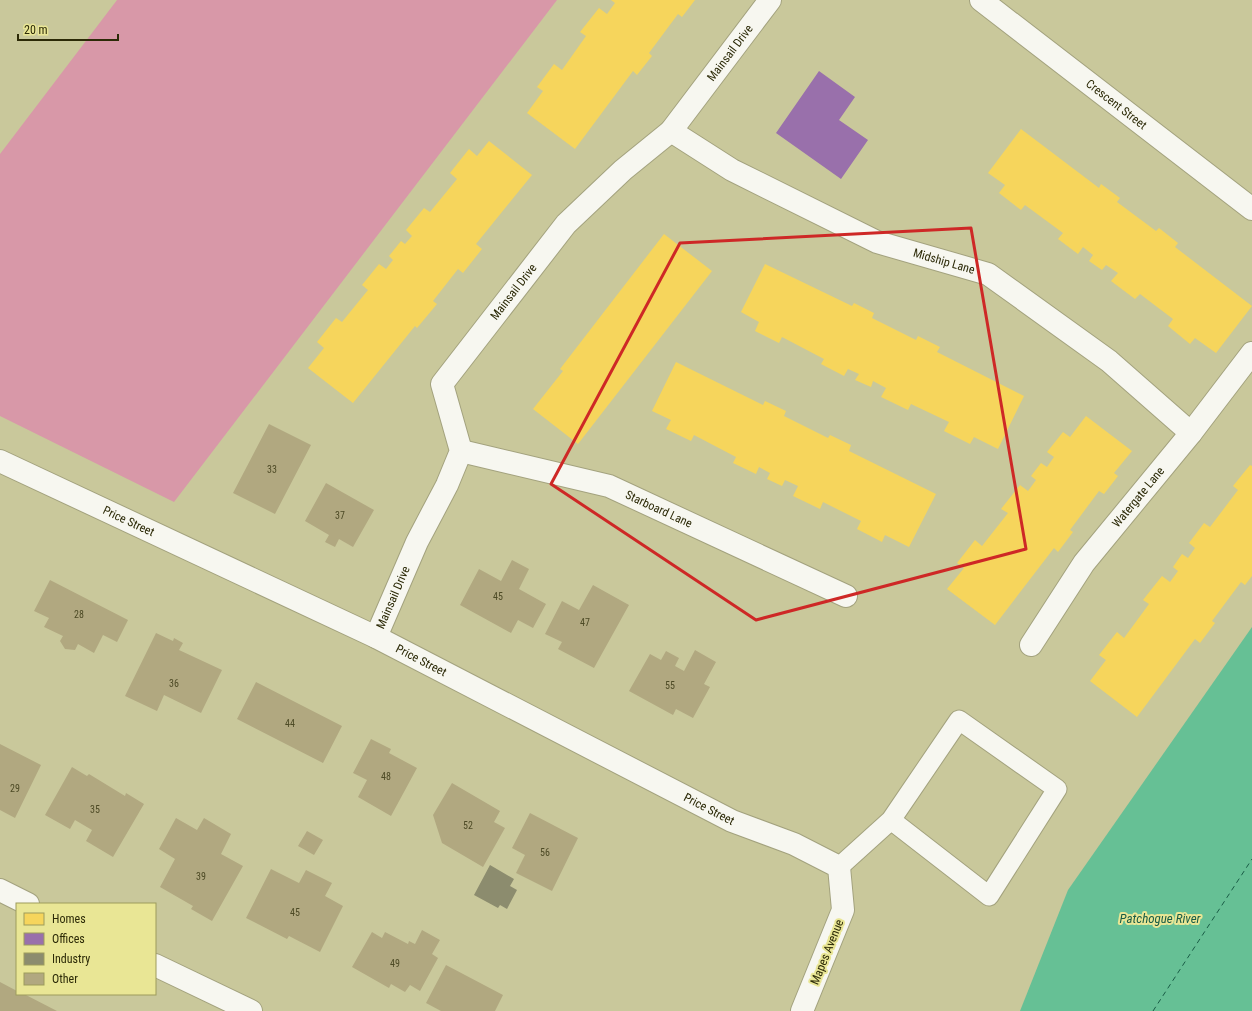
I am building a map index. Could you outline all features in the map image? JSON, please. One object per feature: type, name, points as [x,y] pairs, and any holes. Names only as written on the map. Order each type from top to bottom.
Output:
[{"type":"street","name":"Mainsail Drive","points":[[376,637],[417,542],[447,485],[461,451],[442,384],[566,224],[623,170],[672,132],[770,0]]},
{"type":"street","name":"Crescent Street","points":[[981,0],[1252,209]]},
{"type":"street","name":"Midship Lane","points":[[672,132],[732,170],[877,242],[988,274],[1109,361],[1191,432]]},
{"type":"street","name":"Watergate Lane","points":[[1031,645],[1084,563],[1191,432],[1252,353]]},
{"type":"street","name":"Starboard Lane","points":[[461,451],[609,486],[846,596]]},
{"type":"street","name":"Price Street","points":[[0,461],[376,637],[732,821],[794,844],[839,867]]},
{"type":"street","name":"Mapes Avenue","points":[[802,1011],[843,910],[839,867]]},
{"type":"street","points":[[0,890],[26,903]]},
{"type":"street","points":[[156,965],[251,1011]]},
{"type":"lane","points":[[839,867],[891,820],[959,720],[1057,789],[989,896],[891,820]]},
{"type":"highlighted area","points":[[971,228],[1026,549],[756,620],[551,484],[680,243]]},
{"type":"shaded area","points":[[117,0],[557,0],[174,502],[0,416],[0,154]]},
{"type":"water","name":"Patchogue River","points":[[1252,627],[1252,1011],[1020,1011],[1068,890]]},
{"type":"building: Homes","points":[[611,0],[695,0],[682,17],[678,14],[649,53],[652,56],[637,75],[633,71],[575,149],[527,113],[543,91],[537,87],[554,64],[562,70],[586,36],[580,32],[599,8],[607,14],[615,3]]},
{"type":"building: Homes","points":[[1021,129],[1099,188],[1101,184],[1120,198],[1117,202],[1156,231],[1159,228],[1178,243],[1175,247],[1252,306],[1216,353],[1195,338],[1190,344],[1168,326],[1173,319],[1140,294],[1135,299],[1111,281],[1118,273],[1106,265],[1102,270],[1089,261],[1093,255],[1083,247],[1078,254],[1058,239],[1063,233],[1025,205],[1021,210],[999,193],[1005,185],[988,173]]},
{"type":"building: Homes","points":[[489,141],[532,175],[476,244],[482,249],[463,273],[458,269],[433,301],[437,304],[417,328],[415,326],[353,403],[308,368],[324,348],[317,342],[336,318],[342,322],[368,290],[362,285],[379,264],[386,269],[393,260],[389,256],[401,241],[405,244],[412,236],[406,230],[424,208],[430,212],[457,179],[450,173],[469,149],[477,156]]},
{"type":"building: Homes","points":[[664,234],[712,271],[578,444],[533,409],[563,371],[560,369]]},
{"type":"building: Homes","points":[[765,264],[852,306],[854,303],[874,313],[872,318],[916,340],[918,336],[940,347],[937,352],[1024,396],[998,449],[974,437],[970,444],[944,431],[949,422],[911,404],[908,410],[881,397],[886,388],[873,381],[871,387],[855,380],[859,374],[848,369],[844,376],[821,364],[824,359],[782,337],[779,343],[755,331],[759,322],[741,312]]},
{"type":"building: Homes","points":[[676,362],[763,405],[765,401],[786,411],[784,416],[828,438],[830,435],[851,445],[849,451],[936,494],[909,547],[885,535],[882,542],[857,529],[861,521],[823,502],[820,509],[793,496],[798,486],[785,480],[782,486],[767,479],[770,473],[759,467],[756,474],[733,463],[736,457],[694,435],[691,441],[666,429],[671,420],[652,411]]},
{"type":"building: Homes","points":[[1086,416],[1132,451],[1114,473],[1118,476],[1104,494],[1099,491],[1070,530],[1073,532],[1058,552],[1054,548],[995,625],[947,589],[964,568],[957,563],[975,540],[982,546],[1008,513],[1001,509],[1020,485],[1028,491],[1036,480],[1031,476],[1041,463],[1047,467],[1054,457],[1047,452],[1063,432],[1070,437]]},
{"type":"building: Homes","points":[[1250,465],[1252,466],[1252,576],[1245,585],[1241,582],[1212,621],[1215,623],[1200,643],[1195,639],[1137,717],[1090,681],[1106,660],[1099,655],[1117,632],[1124,638],[1149,604],[1143,600],[1162,576],[1170,582],[1178,571],[1173,567],[1182,554],[1188,558],[1195,548],[1189,543],[1204,523],[1210,527],[1238,490],[1233,486]]},
{"type":"building: Offices","points":[[819,71],[855,97],[839,120],[868,140],[841,179],[776,133]]},
{"type":"building: Industry","points":[[490,865],[514,879],[510,886],[517,890],[507,909],[500,905],[498,908],[474,895]]},
{"type":"building: Other","points":[[269,424],[311,445],[275,514],[233,493]]},
{"type":"building: Other","points":[[326,483],[374,510],[353,547],[339,539],[335,547],[325,542],[329,535],[305,521]]},
{"type":"building: Other","points":[[512,560],[529,569],[519,589],[546,604],[533,628],[518,620],[511,633],[460,605],[479,569],[501,581]]},
{"type":"building: Other","points":[[50,580],[128,620],[117,642],[103,635],[94,653],[78,644],[75,650],[65,649],[60,641],[63,636],[44,627],[49,618],[34,611]]},
{"type":"building: Other","points":[[593,585],[629,605],[594,668],[558,649],[562,642],[545,634],[562,601],[579,610]]},
{"type":"building: Other","points":[[156,633],[173,641],[174,638],[183,643],[179,650],[222,670],[201,713],[164,695],[157,711],[125,696]]},
{"type":"building: Other","points":[[695,650],[716,662],[704,684],[710,687],[693,718],[676,709],[673,715],[629,691],[650,654],[661,660],[666,651],[679,658],[675,666],[684,671]]},
{"type":"building: Other","points":[[256,682],[342,726],[323,763],[237,719]]},
{"type":"building: Other","points":[[371,739],[391,749],[389,753],[417,768],[391,816],[358,797],[367,780],[353,773]]},
{"type":"building: Other","points":[[0,744],[41,765],[15,818],[0,810]]},
{"type":"building: Other","points":[[72,767],[87,776],[89,774],[125,796],[126,793],[144,804],[113,857],[86,841],[92,830],[75,820],[70,829],[45,815]]},
{"type":"building: Other","points":[[452,783],[500,811],[494,822],[505,828],[483,867],[442,843],[433,815]]},
{"type":"building: Other","points":[[530,813],[578,838],[552,891],[516,873],[525,855],[512,848]]},
{"type":"building: Other","points":[[176,818],[197,830],[204,818],[231,834],[221,854],[243,866],[212,921],[191,909],[193,906],[160,887],[175,859],[159,849]]},
{"type":"building: Other","points":[[307,831],[323,840],[314,855],[298,846]]},
{"type":"building: Other","points":[[271,869],[299,883],[306,870],[332,883],[325,896],[343,906],[320,952],[289,936],[287,939],[246,918]]},
{"type":"building: Other","points":[[422,930],[440,940],[432,954],[438,958],[420,991],[410,985],[405,992],[391,984],[389,988],[352,967],[372,932],[382,938],[385,932],[408,944],[409,941],[415,944]]},
{"type":"building: Other","points":[[446,965],[503,995],[495,1011],[441,1011],[426,1003]]},
{"type":"building: Other","points":[[0,982],[16,990],[16,995],[26,995],[57,1011],[0,1011]]},
{"type":"ferry route","points":[[1153,1011],[1252,859]]}]
